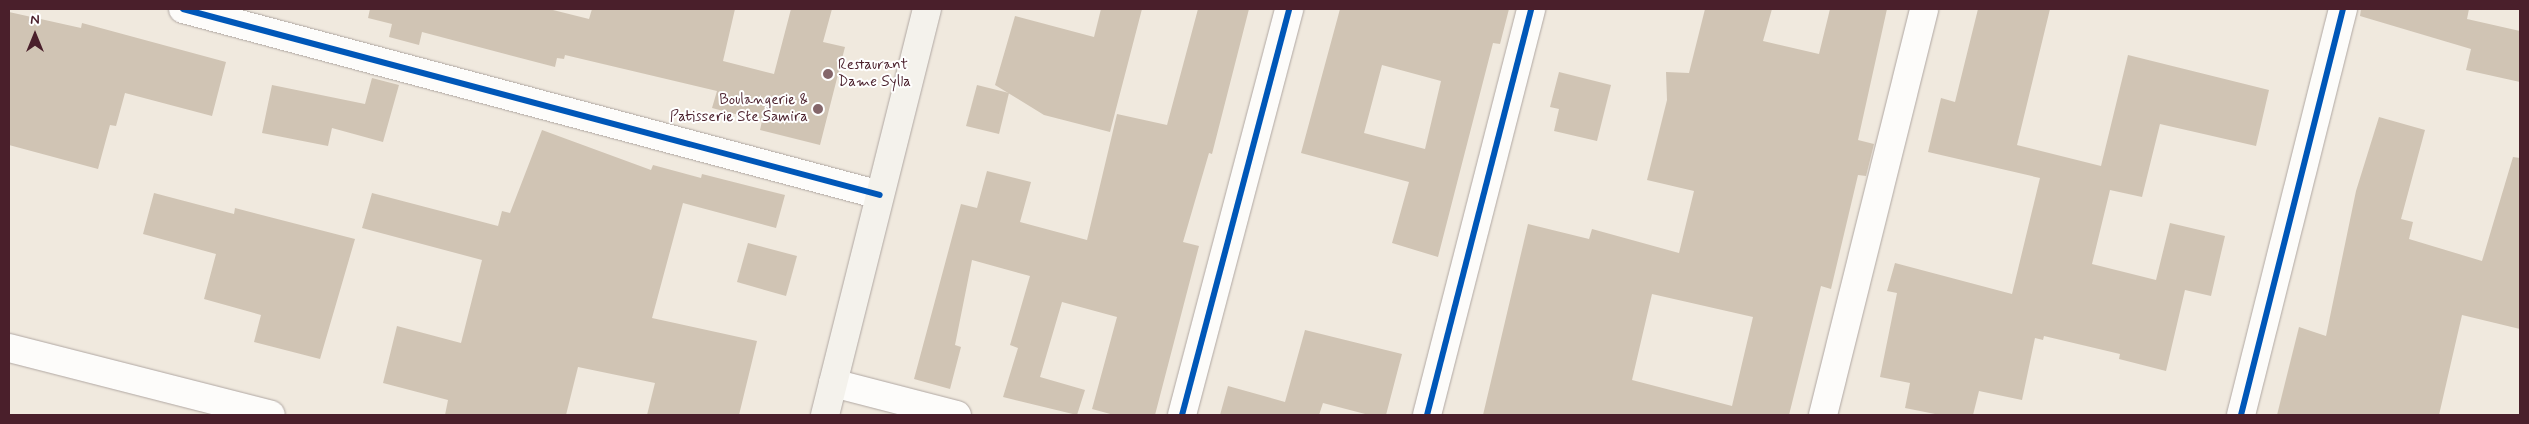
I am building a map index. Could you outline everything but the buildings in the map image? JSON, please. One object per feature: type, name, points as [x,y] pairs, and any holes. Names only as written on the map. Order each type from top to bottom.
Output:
[{"type":"street","points":[[183,9],[880,195]]},
{"type":"street","points":[[824,415],[927,9]]},
{"type":"street","points":[[1182,415],[1289,9]]},
{"type":"street","points":[[1427,415],[1530,9]]},
{"type":"street","points":[[1823,415],[1924,9]]},
{"type":"street","points":[[2241,415],[2343,9]]},
{"type":"street","points":[[9,348],[271,415]]},
{"type":"street","points":[[833,383],[957,415]]},
{"type":"cycle path","points":[[183,9],[880,195]]},
{"type":"cycle path","points":[[1182,415],[1289,9]]},
{"type":"cycle path","points":[[1427,415],[1531,9]]},
{"type":"cycle path","points":[[2241,415],[2343,9]]},
{"type":"place","name":"Restaurant Dame Sylla","points":[[828,74]]},
{"type":"place","name":"Boulangerie & Patisserie Ste Samira","points":[[818,109]]}]
